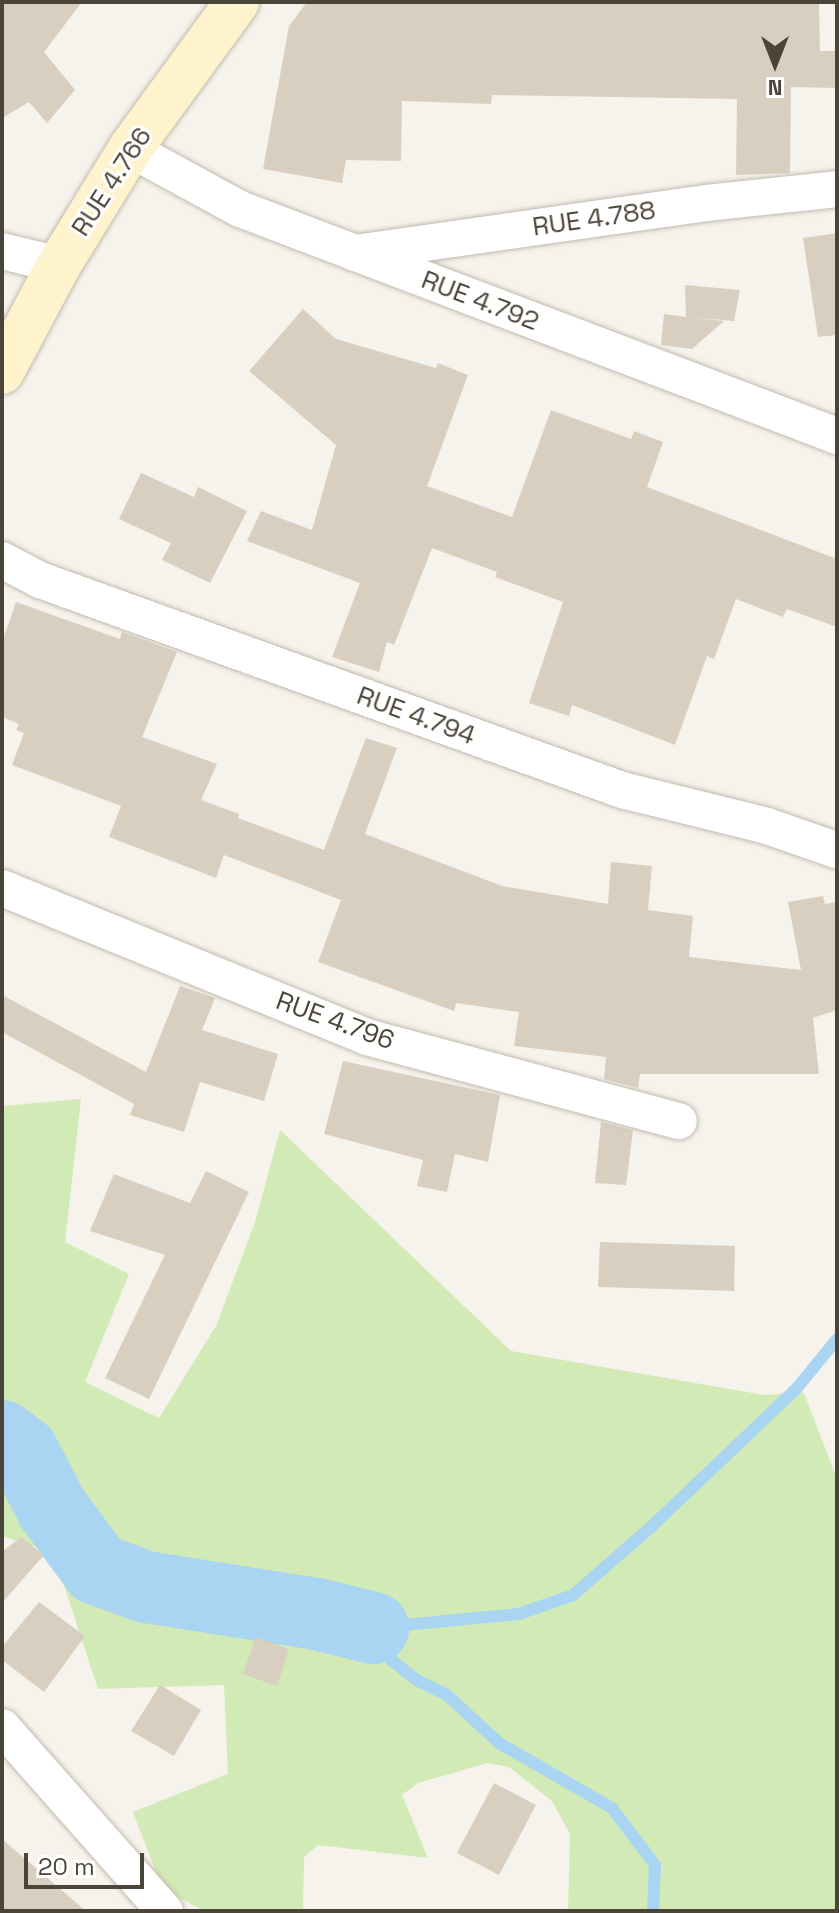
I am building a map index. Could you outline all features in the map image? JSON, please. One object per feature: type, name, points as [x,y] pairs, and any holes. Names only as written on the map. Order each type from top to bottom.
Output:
[{"type":"street","name":"RUE 4.766","points":[[2,372],[59,265],[130,149],[237,2]]},
{"type":"street","name":"RUE 4.792","points":[[130,149],[240,209],[837,436]]},
{"type":"street","name":"RUE 4.788","points":[[352,253],[707,203],[837,189]]},
{"type":"street","points":[[2,251],[59,265]]},
{"type":"street","points":[[791,417],[837,410]]},
{"type":"street","name":"RUE 4.794","points":[[2,560],[40,580],[622,790],[767,826],[836,850]]},
{"type":"street","name":"RUE 4.796","points":[[2,888],[367,1037],[679,1121]]},
{"type":"street","points":[[2,1727],[165,1911]]},
{"type":"green space","points":[[81,1099],[65,1242],[129,1274],[85,1382],[159,1418],[216,1326],[255,1222],[280,1130],[511,1351],[764,1395],[804,1393],[837,1479],[837,1911],[568,1911],[570,1834],[552,1801],[509,1767],[488,1763],[418,1783],[402,1795],[428,1858],[318,1845],[304,1857],[303,1911],[204,1911],[162,1888],[133,1812],[228,1774],[224,1685],[98,1689],[53,1552],[2,1536],[2,1106]]},
{"type":"building","points":[[2,2],[82,2],[44,52],[75,90],[47,123],[29,102],[2,118]]},
{"type":"building","points":[[307,2],[819,2],[820,51],[837,51],[837,88],[791,87],[790,173],[736,175],[737,99],[492,95],[491,104],[402,101],[401,161],[346,160],[342,183],[263,169],[289,26]]},
{"type":"building","points":[[837,233],[837,335],[818,337],[803,238]]},
{"type":"building","points":[[685,285],[740,290],[734,321],[687,317],[724,321],[692,349],[661,345],[664,314],[686,317]]},
{"type":"building","points":[[303,309],[336,339],[436,368],[438,363],[468,375],[427,486],[512,517],[551,410],[631,439],[634,431],[663,442],[647,487],[837,559],[837,627],[787,609],[783,617],[736,599],[714,659],[707,656],[675,745],[572,705],[569,716],[529,703],[563,602],[495,577],[497,572],[432,548],[394,645],[387,642],[379,672],[332,657],[360,583],[247,541],[261,511],[312,530],[336,445],[249,371]]},
{"type":"building","points":[[141,473],[194,497],[198,487],[247,511],[210,583],[162,560],[171,543],[119,519]]},
{"type":"building","points":[[16,602],[120,639],[122,632],[177,652],[142,737],[217,764],[201,800],[239,814],[238,818],[324,850],[366,738],[397,748],[365,834],[502,886],[608,904],[611,862],[652,866],[648,910],[693,916],[689,957],[801,970],[788,902],[823,896],[825,904],[837,902],[837,1010],[813,1018],[819,1074],[640,1074],[638,1088],[604,1079],[606,1057],[514,1046],[519,1012],[456,1003],[454,1011],[318,962],[341,900],[224,855],[216,878],[109,837],[121,806],[12,765],[24,733],[16,730],[19,724],[2,717],[2,642]]},
{"type":"building","points":[[180,986],[215,998],[202,1030],[278,1054],[264,1101],[200,1082],[184,1132],[130,1115],[134,1104],[2,1032],[2,995],[146,1072]]},
{"type":"building","points":[[343,1061],[500,1095],[488,1162],[455,1154],[447,1192],[417,1186],[423,1160],[324,1134]]},
{"type":"building","points":[[601,1122],[633,1130],[626,1185],[595,1183]]},
{"type":"building","points":[[206,1171],[249,1192],[149,1399],[105,1378],[165,1255],[90,1231],[114,1174],[190,1203]]},
{"type":"building","points":[[600,1242],[735,1246],[734,1291],[598,1287]]},
{"type":"building","points":[[21,1537],[44,1555],[2,1603],[2,1552]]},
{"type":"building","points":[[39,1602],[85,1636],[44,1692],[2,1660],[2,1647]]},
{"type":"building","points":[[256,1637],[289,1649],[277,1686],[243,1674]]},
{"type":"building","points":[[160,1685],[201,1710],[174,1756],[131,1731]]},
{"type":"building","points":[[494,1783],[536,1805],[499,1875],[457,1853]]},
{"type":"building","points":[[2,1839],[86,1911],[2,1911]]},
{"type":"waterway","points":[[653,1911],[655,1865],[612,1808],[499,1743],[447,1695],[418,1681],[391,1660],[373,1628],[519,1614],[573,1595],[652,1526],[797,1388],[837,1339]]},
{"type":"waterway","points":[[2,1436],[23,1452],[52,1508],[97,1569],[146,1587],[317,1614],[373,1628]]}]
